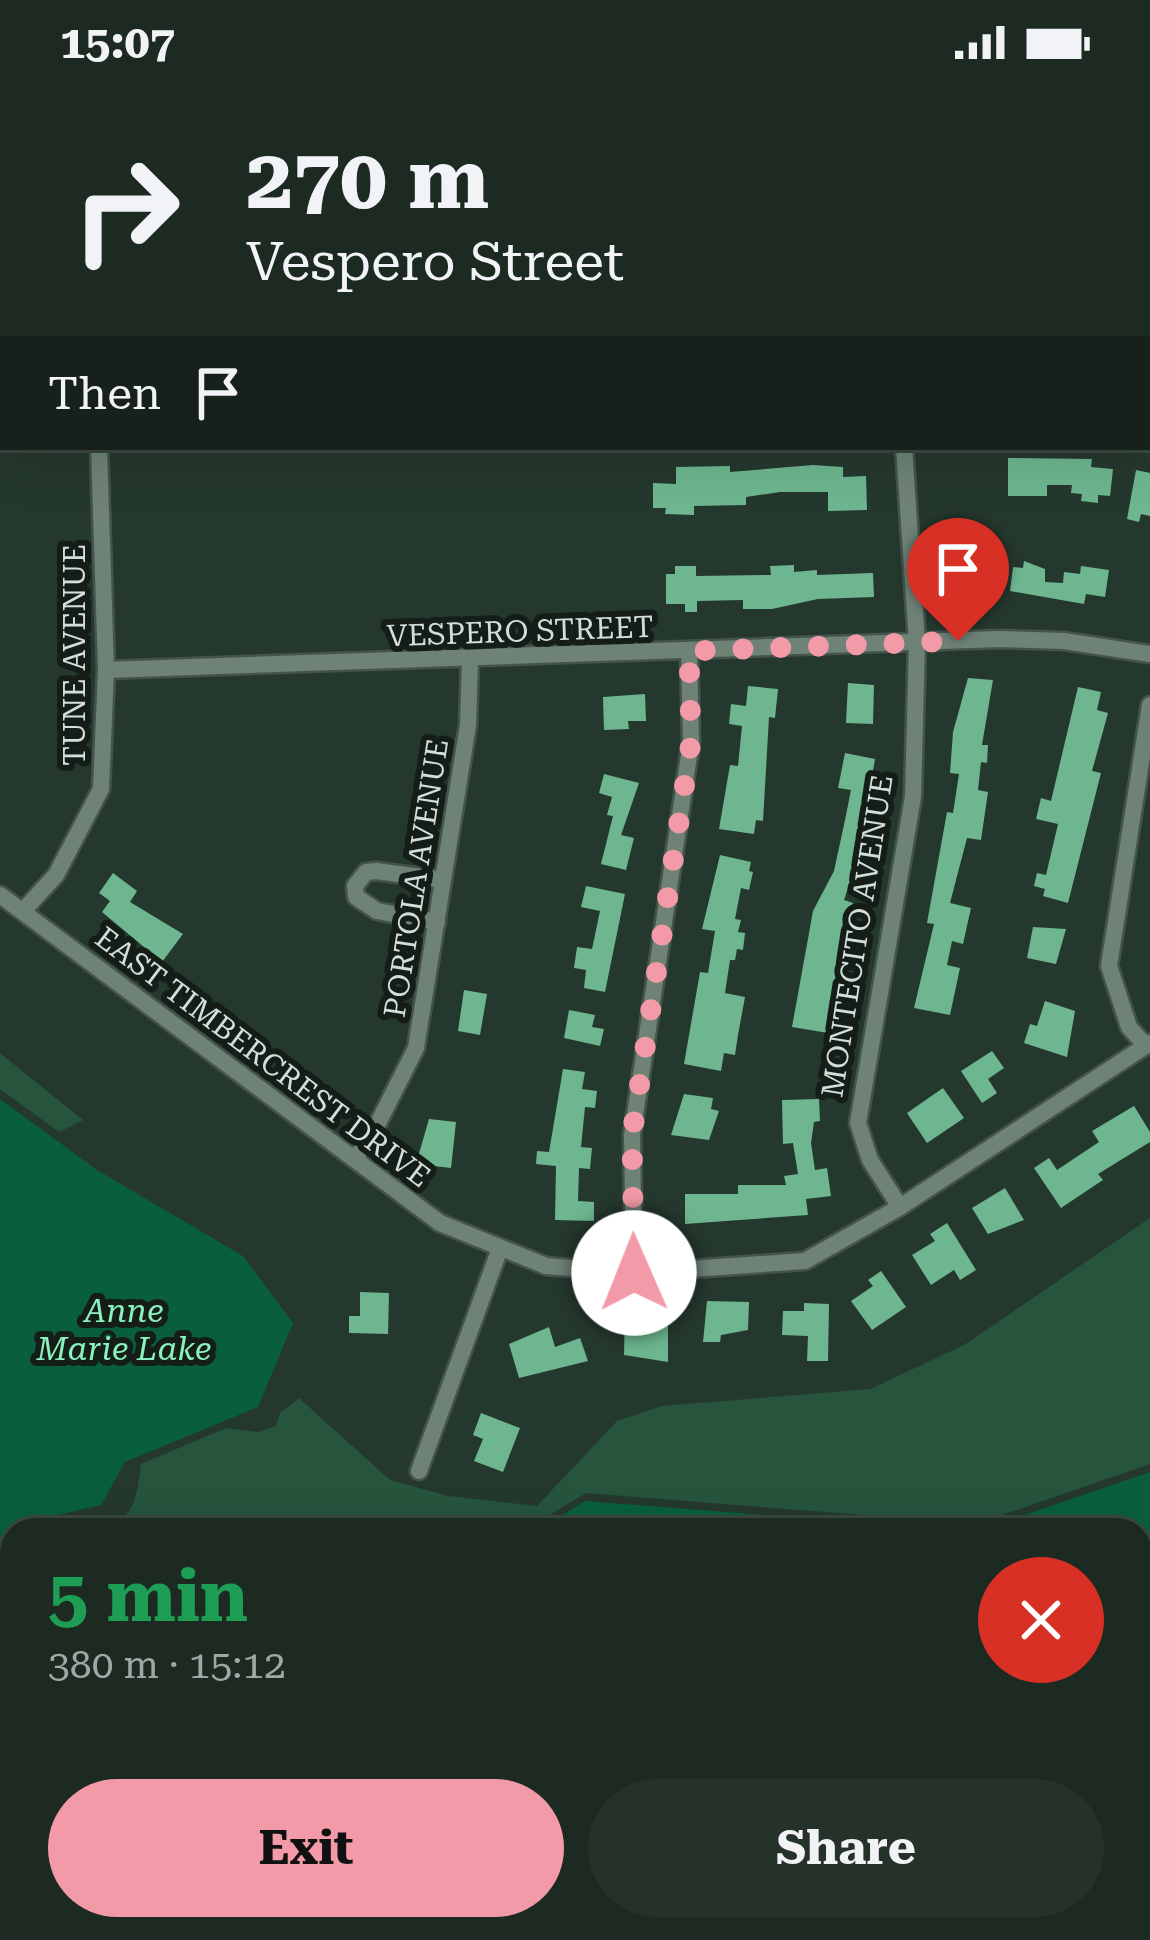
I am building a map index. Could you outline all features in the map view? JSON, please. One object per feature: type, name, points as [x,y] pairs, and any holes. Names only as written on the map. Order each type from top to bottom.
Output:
[{"type":"street","name":"TUNE AVENUE","points":[[23,911],[56,874],[101,789],[106,670],[99,450]]},
{"type":"street","name":"MONTECITO AVENUE","points":[[900,1208],[870,1160],[858,1123],[913,797],[917,643],[904,450]]},
{"type":"street","name":"VESPERO STREET","points":[[106,670],[917,643],[1064,641],[1150,654]]},
{"type":"street","points":[[634,1273],[634,1117],[691,742],[689,651]]},
{"type":"street","name":"PORTOLA AVENUE","points":[[354,1158],[369,1141],[416,1048],[468,724],[470,661]]},
{"type":"street","points":[[1148,1044],[1130,1027],[1108,967],[1150,705]]},
{"type":"street","points":[[436,922],[366,907],[356,897],[355,886],[366,872],[443,880]]},
{"type":"street","name":"EAST TIMBERCREST DRIVE","points":[[0,895],[440,1223],[500,1252],[546,1266],[634,1273],[805,1261],[900,1208],[1148,1044]]},
{"type":"street","points":[[419,1471],[500,1252]]},
{"type":"shaded area","points":[[0,1053],[83,1120],[59,1132],[0,1089]]},
{"type":"shaded area","points":[[1150,1218],[1150,1464],[993,1518],[901,1518],[586,1493],[545,1518],[124,1518],[136,1494],[141,1464],[226,1428],[258,1432],[276,1426],[280,1413],[299,1398],[390,1480],[448,1496],[537,1506],[617,1421],[662,1406],[870,1389],[964,1345]]},
{"type":"water","name":"Anne Marie Lake","points":[[0,1099],[97,1170],[243,1256],[293,1323],[258,1407],[125,1462],[101,1505],[44,1518],[0,1518]]},
{"type":"water","points":[[1150,1472],[1150,1518],[1016,1518]]},
{"type":"water","points":[[585,1501],[802,1518],[557,1518]]},
{"type":"building","points":[[1008,458],[1092,459],[1091,467],[1113,469],[1110,496],[1098,495],[1098,503],[1081,501],[1082,494],[1071,493],[1072,485],[1047,485],[1047,496],[1008,496]]},
{"type":"building","points":[[730,466],[730,472],[843,467],[843,477],[866,476],[867,510],[828,511],[828,492],[746,497],[746,505],[694,506],[694,515],[665,514],[666,508],[653,508],[653,483],[676,484],[676,467]]},
{"type":"building","points":[[1136,470],[1150,473],[1150,516],[1141,514],[1139,522],[1127,519]]},
{"type":"building","points":[[967,559],[995,578],[971,600],[949,578]]},
{"type":"building","points":[[1024,561],[1045,569],[1045,582],[1063,583],[1064,572],[1080,574],[1081,566],[1109,570],[1105,597],[1086,594],[1084,604],[1010,591],[1013,567],[1023,568]]},
{"type":"building","points":[[794,565],[794,572],[817,570],[817,575],[873,573],[874,597],[818,599],[772,609],[743,609],[743,600],[697,601],[697,612],[685,612],[685,604],[666,604],[666,574],[675,574],[675,566],[696,566],[696,576],[771,575],[770,566]]},
{"type":"building","points":[[968,678],[993,680],[982,745],[988,745],[987,763],[981,762],[978,790],[988,792],[981,840],[967,838],[950,903],[971,908],[963,944],[952,941],[947,965],[960,968],[950,1015],[914,1008],[934,924],[927,923],[947,812],[953,813],[959,774],[950,773],[953,732]]},
{"type":"building","points":[[848,683],[874,685],[873,724],[846,723]]},
{"type":"building","points":[[748,686],[778,689],[775,718],[769,717],[763,821],[756,820],[754,834],[719,829],[730,765],[738,766],[742,726],[729,724],[731,704],[746,706]]},
{"type":"building","points":[[1078,687],[1101,692],[1097,710],[1108,713],[1092,771],[1101,773],[1068,903],[1043,896],[1045,889],[1034,886],[1037,873],[1046,875],[1058,824],[1036,819],[1041,798],[1051,801]]},
{"type":"building","points":[[645,694],[646,721],[628,721],[629,729],[604,730],[603,697]]},
{"type":"building","points":[[845,753],[875,759],[858,858],[844,900],[853,903],[847,922],[843,921],[828,1033],[792,1027],[813,911],[834,871],[851,790],[838,788]]},
{"type":"building","points":[[604,774],[639,783],[621,835],[634,838],[626,870],[601,864],[613,816],[607,815],[612,797],[599,793]]},
{"type":"building","points":[[720,855],[751,862],[749,871],[753,872],[749,890],[741,888],[735,919],[741,920],[738,932],[745,933],[743,950],[737,949],[735,960],[730,960],[725,993],[745,997],[735,1055],[724,1053],[721,1071],[684,1064],[700,972],[708,973],[715,931],[702,929]]},
{"type":"building","points":[[113,873],[137,891],[130,902],[183,934],[162,962],[102,912],[110,901],[99,893]]},
{"type":"building","points":[[586,886],[625,894],[605,992],[584,988],[586,970],[574,968],[577,947],[592,949],[600,911],[581,907]]},
{"type":"building","points":[[1033,927],[1066,929],[1056,964],[1027,958]]},
{"type":"building","points":[[464,990],[487,994],[480,1035],[458,1031]]},
{"type":"building","points":[[1045,1001],[1075,1011],[1067,1057],[1024,1043],[1030,1024],[1037,1026]]},
{"type":"building","points":[[569,1010],[595,1015],[592,1027],[604,1029],[600,1046],[564,1038]]},
{"type":"building","points":[[992,1051],[1004,1068],[988,1079],[997,1093],[982,1103],[961,1071]]},
{"type":"building","points":[[563,1069],[585,1072],[582,1089],[597,1091],[595,1108],[585,1107],[581,1147],[592,1148],[590,1169],[579,1168],[578,1201],[594,1202],[594,1221],[555,1220],[556,1166],[536,1164],[537,1151],[549,1152]]},
{"type":"building","points":[[943,1088],[964,1118],[927,1143],[907,1113]]},
{"type":"building","points":[[684,1094],[713,1098],[711,1109],[719,1111],[709,1140],[671,1135]]},
{"type":"building","points":[[819,1099],[820,1121],[814,1122],[811,1143],[815,1170],[827,1168],[831,1196],[806,1199],[808,1215],[685,1224],[685,1194],[738,1194],[738,1185],[786,1185],[784,1176],[798,1174],[793,1143],[783,1144],[782,1100]]},
{"type":"building","points":[[1134,1106],[1150,1132],[1150,1142],[1098,1174],[1103,1180],[1061,1208],[1034,1168],[1049,1158],[1057,1170],[1099,1142],[1092,1131]]},
{"type":"building","points":[[429,1119],[456,1122],[451,1168],[416,1164]]},
{"type":"building","points":[[1005,1188],[1024,1220],[988,1234],[972,1208]]},
{"type":"building","points":[[947,1223],[976,1270],[960,1280],[954,1270],[931,1285],[912,1255],[935,1241],[930,1234]]},
{"type":"building","points":[[881,1271],[906,1307],[872,1330],[851,1301],[873,1286],[868,1280]]},
{"type":"building","points":[[360,1292],[389,1293],[388,1334],[349,1333],[349,1316],[360,1316]]},
{"type":"building","points":[[707,1301],[749,1302],[748,1330],[721,1335],[720,1342],[703,1342]]},
{"type":"building","points":[[804,1303],[829,1304],[828,1361],[807,1361],[808,1336],[782,1335],[783,1311],[804,1311]]},
{"type":"building","points":[[625,1307],[648,1307],[647,1325],[668,1326],[668,1362],[624,1355]]},
{"type":"building","points":[[549,1327],[555,1347],[580,1338],[588,1361],[519,1378],[509,1344]]},
{"type":"building","points":[[481,1413],[520,1428],[503,1472],[474,1461],[483,1439],[473,1435]]},
{"type":"route","points":[[634,1273],[635,1099],[691,742],[689,651],[958,641]]}]
